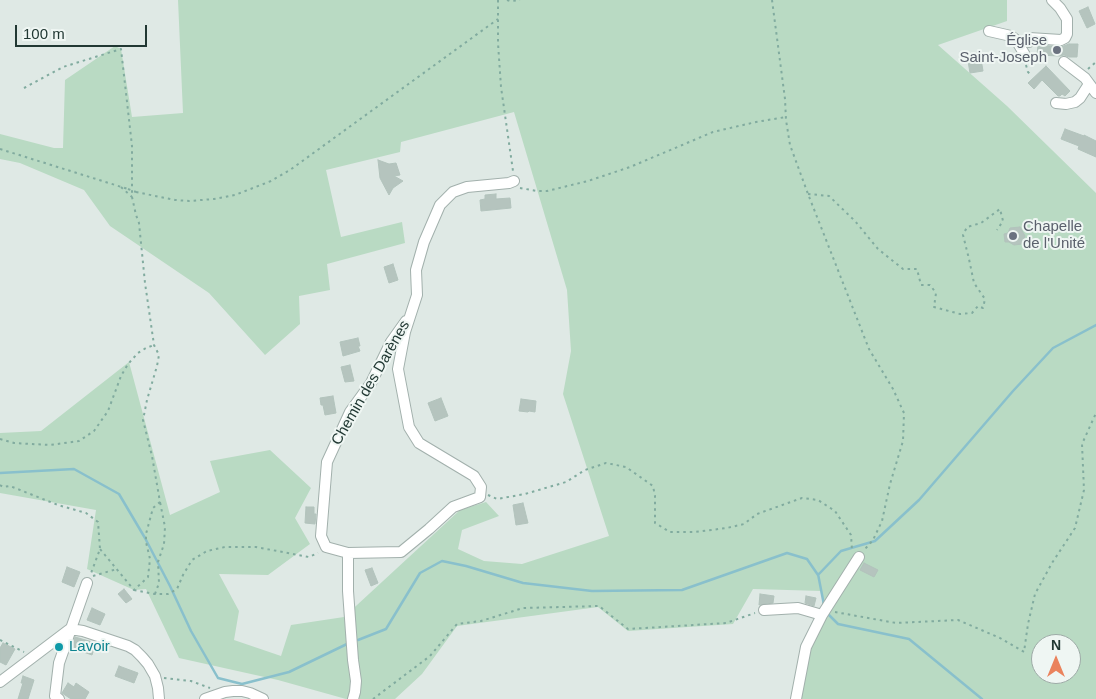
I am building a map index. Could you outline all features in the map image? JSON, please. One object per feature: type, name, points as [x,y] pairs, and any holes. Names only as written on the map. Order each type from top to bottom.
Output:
[{"type":"street","points":[[1029,42],[1029,38],[1061,40],[1065,38],[1068,19],[1065,13],[1052,0]]},
{"type":"street","points":[[989,31],[1010,36],[1016,40],[1025,55]]},
{"type":"street","points":[[1064,62],[1085,78],[1096,93]]},
{"type":"street","points":[[1056,102],[1066,104],[1075,102],[1089,84]]},
{"type":"street","points":[[326,547],[348,553],[401,552],[453,507],[480,497],[481,487],[474,476],[419,443],[409,427],[398,369],[405,332],[417,295],[416,270],[424,242],[440,205],[452,192],[467,187],[514,181]]},
{"type":"street","name":"Chemin des Darènes","points":[[326,547],[321,536],[327,462],[350,412],[371,383],[391,342],[411,314]]},
{"type":"street","points":[[348,553],[348,590],[356,681],[353,699]]},
{"type":"street","points":[[796,699],[806,647],[855,554]]},
{"type":"street","points":[[58,699],[55,696],[59,663],[89,580]]},
{"type":"street","points":[[764,610],[798,608],[824,612]]},
{"type":"street","points":[[0,682],[70,629],[83,631],[128,646],[148,664],[155,676],[160,699]]},
{"type":"street","points":[[205,699],[225,692],[242,691],[263,699]]},
{"type":"path","points":[[498,0],[501,87],[514,181],[521,188],[546,191],[565,187],[630,167],[713,132],[756,122],[786,119]]},
{"type":"path","points":[[507,0],[520,0]]},
{"type":"path","points":[[772,0],[790,145],[869,349],[893,389],[904,413],[903,441],[890,484],[882,521],[871,543]]},
{"type":"path","points":[[0,149],[136,192],[175,200],[214,199],[235,195],[271,181],[290,170],[498,19]]},
{"type":"path","points":[[24,88],[63,67],[121,50],[132,146],[132,197],[139,223],[145,283],[154,345],[158,355],[143,420],[152,456],[165,527],[164,544],[158,562],[159,582],[155,594]]},
{"type":"path","points":[[119,186],[132,197]]},
{"type":"path","points":[[808,194],[829,196],[855,221],[878,249],[902,269],[917,269],[922,285],[930,285],[936,293],[934,307],[960,314],[972,313],[978,306],[983,308],[985,299],[974,283],[963,235],[967,227],[981,223],[1000,209],[1003,221],[997,230]]},
{"type":"path","points":[[0,439],[14,443],[50,445],[79,441],[94,431],[108,411],[121,376],[128,364],[138,353],[154,345]]},
{"type":"path","points":[[824,612],[896,623],[958,620],[1000,638],[1024,652],[1035,594],[1052,563],[1075,528],[1084,490],[1082,444],[1096,412]]},
{"type":"path","points":[[480,493],[498,499],[526,494],[566,482],[585,470],[606,463],[626,467],[653,486],[656,496],[655,523],[670,532],[695,532],[744,524],[757,514],[802,498],[818,500],[835,512],[851,535],[855,554]]},
{"type":"path","points":[[0,485],[3,487],[10,486],[58,505],[86,513],[98,522],[100,549],[89,580]]},
{"type":"path","points":[[134,590],[148,577],[150,559],[146,534],[153,508],[160,502]]},
{"type":"path","points":[[100,549],[134,590],[155,594],[168,594],[177,590],[192,560],[207,551],[225,547],[256,547],[309,557],[326,547]]},
{"type":"path","points":[[89,580],[117,569]]},
{"type":"path","points":[[373,699],[430,656],[457,624],[481,621],[523,608],[599,606],[628,628],[726,623],[764,610]]},
{"type":"path","points":[[0,640],[34,658]]},
{"type":"path","points":[[155,676],[191,681],[225,692]]},
{"type":"green space","points":[[178,0],[1007,0],[1007,21],[938,45],[1007,106],[1096,193],[1096,699],[801,699],[814,632],[822,615],[822,591],[753,589],[733,624],[628,631],[598,607],[457,626],[422,674],[395,699],[346,699],[278,680],[179,658],[146,589],[134,590],[87,569],[96,510],[0,493],[0,433],[41,431],[129,362],[170,515],[220,492],[210,461],[270,450],[311,488],[295,518],[310,544],[268,575],[219,574],[239,611],[234,640],[281,656],[291,625],[344,617],[460,510],[486,502],[499,516],[462,530],[458,549],[484,561],[522,564],[609,536],[563,394],[571,351],[567,290],[514,112],[401,142],[400,152],[326,170],[341,237],[402,222],[405,243],[327,264],[330,290],[299,296],[300,324],[265,355],[209,293],[110,226],[84,190],[20,163],[0,159],[0,134],[54,148],[63,148],[65,80],[115,46],[121,49],[132,117],[183,113]]},
{"type":"building","points":[[1088,7],[1095,24],[1087,28],[1079,11]]},
{"type":"building","name":"Église Saint-Joseph","points":[[1069,44],[1078,44],[1077,57],[1037,55],[1038,45],[1061,47]]},
{"type":"building","points":[[980,53],[983,71],[970,73],[968,61],[971,61],[970,54]]},
{"type":"building","points":[[1046,66],[1070,91],[1065,96],[1062,94],[1058,96],[1042,80],[1034,89],[1028,83]]},
{"type":"building","points":[[1065,129],[1096,141],[1096,157],[1078,149],[1079,146],[1061,139]]},
{"type":"building","points":[[378,160],[389,164],[396,163],[400,175],[394,176],[403,181],[393,188],[389,195],[380,178]]},
{"type":"building","points":[[496,194],[496,199],[510,198],[511,208],[481,211],[480,200],[485,199],[485,195]]},
{"type":"building","name":"Chapelle de l'Unité","points":[[1020,227],[1025,236],[1022,244],[1014,245],[1005,242],[1004,234],[1008,233],[1010,228]]},
{"type":"building","points":[[393,264],[398,280],[389,283],[384,267]]},
{"type":"building","points":[[358,338],[360,351],[343,356],[340,342]]},
{"type":"building","points":[[350,365],[354,381],[345,382],[341,367]]},
{"type":"building","points":[[333,396],[336,413],[325,415],[320,398]]},
{"type":"building","points":[[441,398],[448,416],[435,421],[428,403]]},
{"type":"building","points":[[521,399],[536,401],[535,412],[519,411]]},
{"type":"building","points":[[523,503],[528,523],[516,525],[513,505]]},
{"type":"building","points":[[306,507],[314,507],[314,514],[316,514],[315,524],[305,523]]},
{"type":"building","points":[[864,563],[878,570],[874,577],[860,570]]},
{"type":"building","points":[[67,567],[80,572],[74,587],[62,582]]},
{"type":"building","points":[[372,568],[378,583],[371,586],[365,570]]},
{"type":"building","points":[[124,589],[132,599],[126,603],[118,594]]},
{"type":"building","points":[[760,594],[774,596],[773,603],[759,605]]},
{"type":"building","points":[[806,596],[816,598],[814,606],[805,603]]},
{"type":"building","points":[[92,608],[105,614],[100,625],[87,620]]},
{"type":"building","points":[[75,637],[96,643],[92,655],[72,648]]},
{"type":"building","points":[[3,643],[15,649],[6,665],[0,662],[0,648]]},
{"type":"building","points":[[119,666],[138,673],[134,683],[115,676]]},
{"type":"building","points":[[23,676],[34,680],[28,699],[18,699],[23,683],[21,683]]},
{"type":"building","points":[[68,683],[74,687],[76,683],[89,692],[85,699],[71,699],[62,693]]},
{"type":"waterway","points":[[358,640],[386,629],[420,573],[442,561],[523,583],[592,591],[682,590],[787,553],[807,559],[818,575],[841,551],[875,541],[919,500],[1013,391],[1053,348],[1096,325]]},
{"type":"waterway","points":[[0,473],[74,469],[119,494],[145,538],[191,631],[218,678],[242,684],[289,672],[347,644]]},
{"type":"waterway","points":[[818,574],[824,605]]},
{"type":"waterway","points":[[826,612],[838,624],[909,639],[982,699]]},
{"type":"place","name":"Église Saint-Joseph","points":[[1057,50]]},
{"type":"place","name":"Chapelle de l'Unité","points":[[1013,236]]},
{"type":"place","name":"Lavoir","points":[[59,647]]}]
